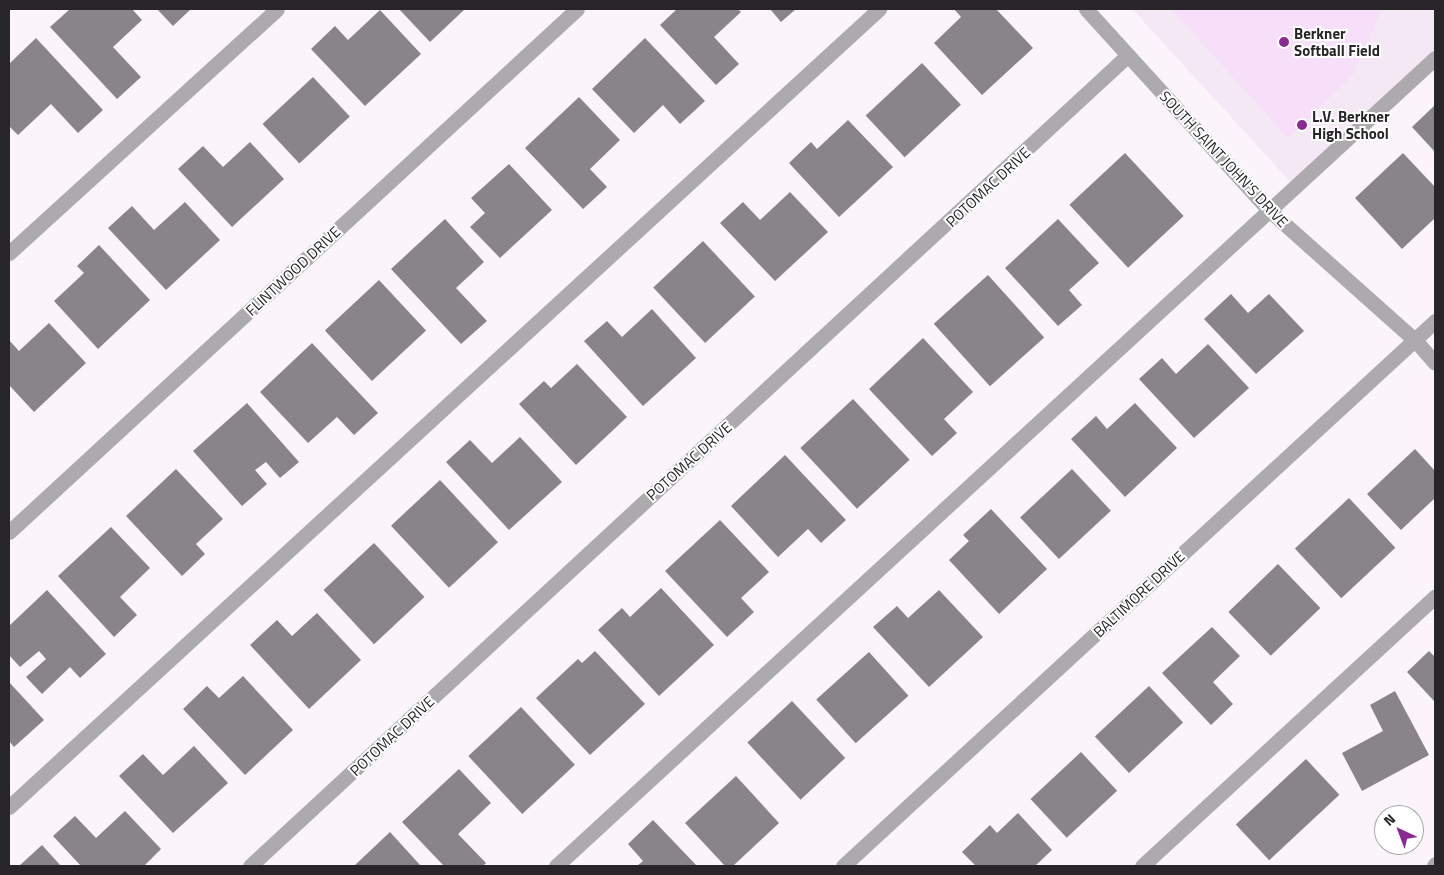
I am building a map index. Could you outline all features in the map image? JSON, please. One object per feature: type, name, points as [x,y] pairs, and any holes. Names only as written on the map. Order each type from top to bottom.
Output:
[{"type":"street","points":[[9,254],[276,9]]},
{"type":"street","name":"FLINTWOOD DRIVE","points":[[9,532],[577,9]]},
{"type":"street","points":[[9,807],[879,9]]},
{"type":"street","name":"SOUTH SAINT JOHN'S DRIVE","points":[[1086,9],[1270,211],[1415,340],[1435,363]]},
{"type":"street","name":"POTOMAC DRIVE","points":[[250,866],[1128,55]]},
{"type":"street","points":[[556,866],[1435,58]]},
{"type":"street","name":"BALTIMORE DRIVE","points":[[843,866],[1435,321]]},
{"type":"street","points":[[1142,866],[1435,596]]},
{"type":"shaded area","name":"L.V. Berkner High School","points":[[1132,9],[1435,9],[1435,60],[1298,190]]},
{"type":"shaded area","name":"Berkner Softball Field","points":[[1171,9],[1382,9],[1353,75],[1288,138]]},
{"type":"building","points":[[70,9],[132,9],[142,20],[113,47],[141,77],[117,99],[50,27]]},
{"type":"building","points":[[157,9],[191,9],[173,26]]},
{"type":"building","points":[[399,9],[465,9],[430,42]]},
{"type":"building","points":[[677,9],[738,9],[741,12],[714,37],[739,64],[716,85],[660,25]]},
{"type":"building","points":[[770,9],[796,9],[781,22]]},
{"type":"building","points":[[954,9],[996,9],[1033,48],[982,95],[934,43],[961,17]]},
{"type":"building","points":[[380,10],[421,54],[365,106],[311,49],[335,26],[348,40]]},
{"type":"building","points":[[36,38],[103,110],[78,133],[51,104],[18,135],[9,126],[9,64]]},
{"type":"building","points":[[645,38],[705,101],[680,124],[663,105],[634,133],[592,89]]},
{"type":"building","points":[[922,63],[961,105],[905,157],[866,116]]},
{"type":"building","points":[[313,77],[350,116],[299,164],[263,124]]},
{"type":"building","points":[[579,97],[620,140],[590,169],[607,187],[583,209],[525,148]]},
{"type":"building","points":[[1435,105],[1435,152],[1412,127]]},
{"type":"building","points":[[848,120],[893,167],[839,217],[789,163],[811,142],[817,149]]},
{"type":"building","points":[[250,142],[284,179],[232,227],[178,169],[203,146],[223,167]]},
{"type":"building","points":[[1125,153],[1184,216],[1128,268],[1069,205]]},
{"type":"building","points":[[1403,153],[1435,187],[1435,218],[1402,249],[1355,198]]},
{"type":"building","points":[[509,164],[552,210],[500,258],[470,227],[485,213],[471,198]]},
{"type":"building","points":[[790,192],[828,232],[775,281],[720,223],[743,202],[760,220]]},
{"type":"building","points":[[185,202],[220,240],[166,290],[108,228],[132,206],[154,230]]},
{"type":"building","points":[[445,219],[484,262],[456,288],[487,321],[461,344],[391,269]]},
{"type":"building","points":[[1058,219],[1099,263],[1069,290],[1082,305],[1058,326],[1005,268]]},
{"type":"building","points":[[703,241],[755,297],[705,343],[653,287]]},
{"type":"building","points":[[99,245],[150,300],[98,349],[54,301],[84,273],[77,266]]},
{"type":"building","points":[[988,275],[1044,337],[990,386],[934,324]]},
{"type":"building","points":[[379,280],[426,330],[372,381],[325,330]]},
{"type":"building","points":[[1231,294],[1248,313],[1269,294],[1304,331],[1256,374],[1204,319]]},
{"type":"building","points":[[652,309],[696,358],[643,406],[584,341],[607,321],[622,337]]},
{"type":"building","points":[[49,323],[86,363],[34,412],[9,385],[9,340],[19,351]]},
{"type":"building","points":[[923,338],[973,392],[944,419],[957,433],[932,456],[869,389]]},
{"type":"building","points":[[312,343],[378,413],[354,435],[337,417],[308,443],[260,392]]},
{"type":"building","points":[[1208,344],[1249,388],[1194,438],[1139,379],[1162,358],[1176,374]]},
{"type":"building","points":[[577,364],[627,417],[576,465],[519,404],[544,381],[551,388]]},
{"type":"building","points":[[853,399],[910,460],[857,509],[800,448]]},
{"type":"building","points":[[247,403],[299,462],[280,478],[266,462],[255,470],[267,484],[242,506],[193,451]]},
{"type":"building","points":[[1135,403],[1177,448],[1125,497],[1071,439],[1096,416],[1107,429]]},
{"type":"building","points":[[520,437],[562,482],[509,530],[446,462],[470,440],[492,463]]},
{"type":"building","points":[[1415,449],[1435,471],[1435,498],[1401,530],[1367,494]]},
{"type":"building","points":[[785,455],[846,520],[821,543],[808,529],[778,557],[731,506]]},
{"type":"building","points":[[176,469],[223,519],[196,544],[205,554],[182,576],[126,516]]},
{"type":"building","points":[[1072,469],[1111,511],[1059,559],[1020,517]]},
{"type":"building","points":[[440,480],[498,542],[449,588],[391,526]]},
{"type":"building","points":[[1349,498],[1395,548],[1341,598],[1295,548]]},
{"type":"building","points":[[991,509],[1047,569],[999,614],[949,560],[969,541],[963,535]]},
{"type":"building","points":[[720,520],[769,572],[741,598],[754,612],[727,637],[665,571]]},
{"type":"building","points":[[111,527],[150,568],[120,597],[137,615],[114,637],[58,576]]},
{"type":"building","points":[[374,543],[424,597],[374,644],[324,590]]},
{"type":"building","points":[[1278,564],[1320,608],[1271,656],[1228,612]]},
{"type":"building","points":[[661,588],[714,645],[659,696],[598,630],[622,608],[630,617]]},
{"type":"building","points":[[47,590],[106,654],[80,678],[70,667],[42,694],[26,677],[46,659],[39,651],[20,667],[9,655],[9,626]]},
{"type":"building","points":[[939,590],[983,637],[929,687],[873,627],[897,606],[908,618]]},
{"type":"building","points":[[317,613],[361,660],[309,709],[250,645],[277,620],[292,636]]},
{"type":"building","points":[[1212,627],[1240,656],[1213,682],[1233,704],[1211,725],[1162,673]]},
{"type":"building","points":[[595,651],[645,704],[590,755],[536,698],[578,659],[582,663]]},
{"type":"building","points":[[1429,651],[1435,657],[1435,702],[1407,672]]},
{"type":"building","points":[[869,652],[908,696],[856,743],[816,700]]},
{"type":"building","points":[[243,676],[293,730],[245,775],[183,709],[207,686],[219,698]]},
{"type":"building","points":[[9,682],[44,720],[14,747],[9,741]]},
{"type":"building","points":[[1149,686],[1183,723],[1129,773],[1095,736]]},
{"type":"building","points":[[1395,691],[1429,755],[1362,791],[1342,753],[1383,731],[1370,705]]},
{"type":"building","points":[[792,701],[845,758],[801,800],[747,743]]},
{"type":"building","points":[[521,707],[575,765],[522,814],[468,756]]},
{"type":"building","points":[[194,746],[228,783],[173,833],[119,776],[143,754],[163,775]]},
{"type":"building","points":[[1081,752],[1117,791],[1067,838],[1031,799]]},
{"type":"building","points":[[1306,759],[1339,795],[1269,860],[1236,824]]},
{"type":"building","points":[[459,769],[491,803],[458,834],[486,863],[483,866],[444,866],[402,822]]},
{"type":"building","points":[[736,776],[779,823],[733,866],[725,866],[685,823]]},
{"type":"building","points":[[125,811],[161,849],[144,866],[81,866],[53,836],[75,816],[96,838]]},
{"type":"building","points":[[1018,813],[1052,850],[1035,866],[976,866],[962,852],[990,825],[997,833]]},
{"type":"building","points":[[653,820],[697,866],[637,866],[643,861],[628,844]]},
{"type":"building","points":[[390,832],[421,866],[354,866]]},
{"type":"building","points":[[42,845],[61,866],[19,866]]},
{"type":"place","name":"Berkner Softball Field","points":[[1284,42]]},
{"type":"place","name":"L.V. Berkner High School","points":[[1302,125]]}]
